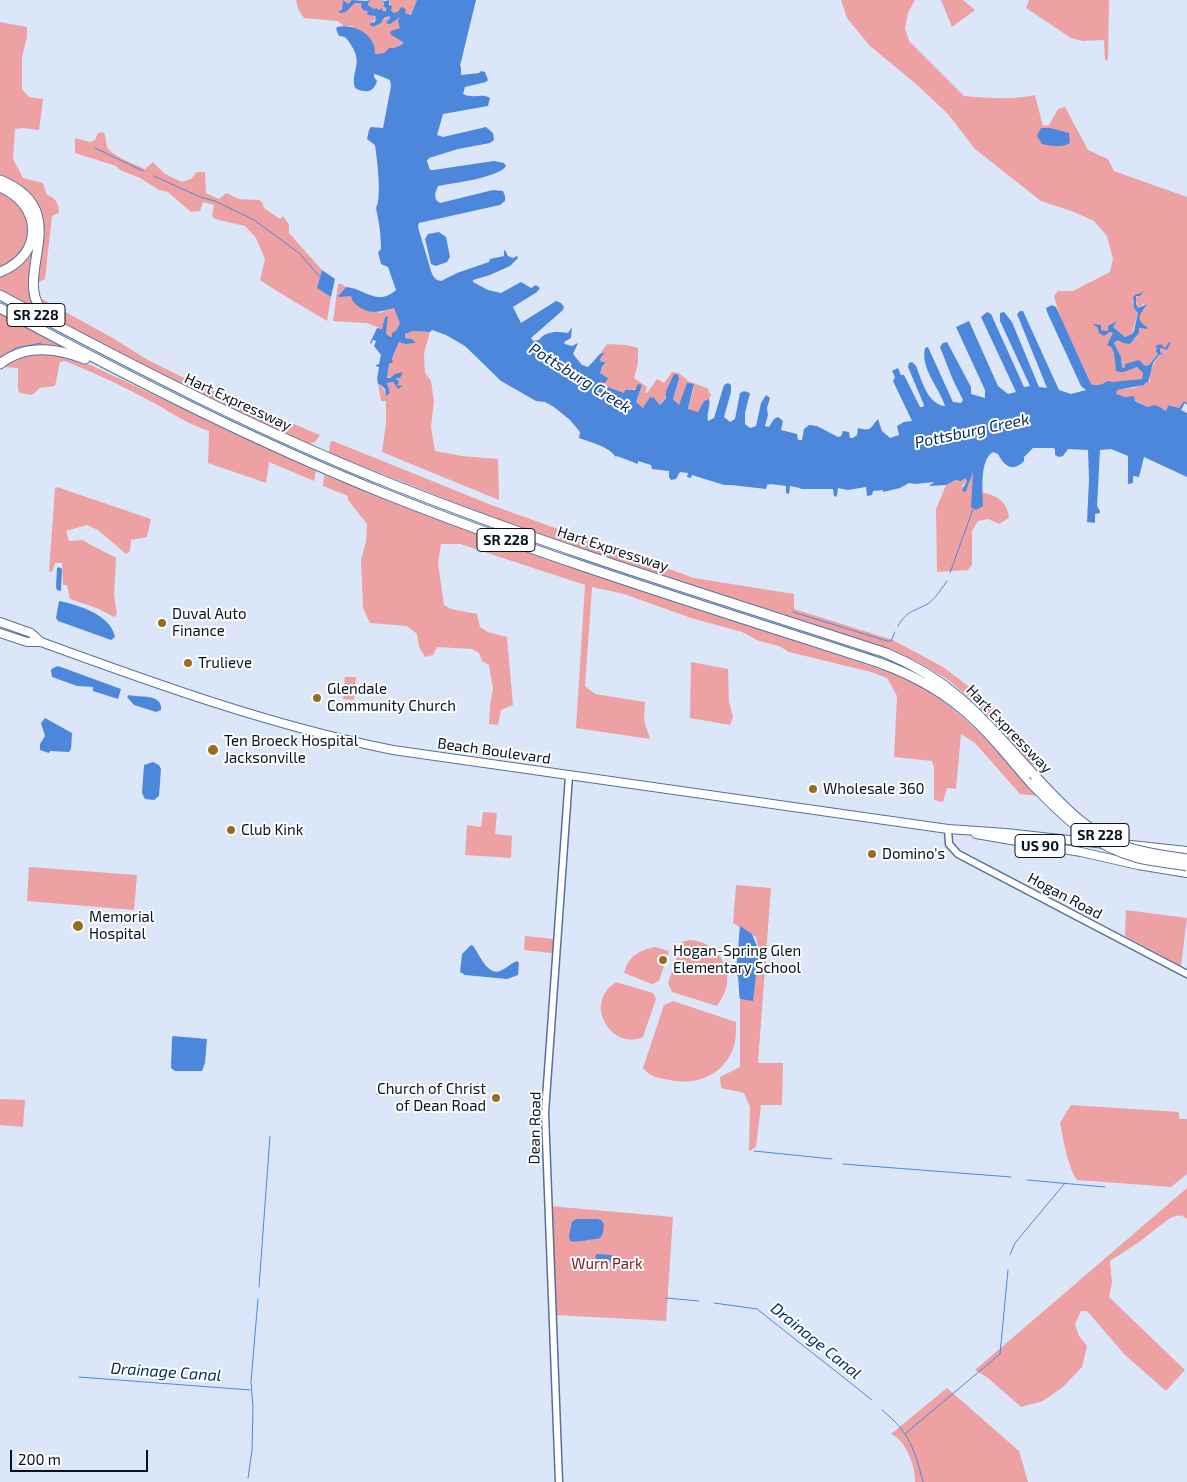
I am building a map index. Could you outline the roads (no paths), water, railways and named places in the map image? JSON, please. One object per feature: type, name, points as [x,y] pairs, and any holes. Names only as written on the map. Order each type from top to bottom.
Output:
[{"type":"highway","points":[[0,180],[24,193],[34,205],[40,226],[33,290],[36,303],[44,314],[73,334]]},
{"type":"highway","points":[[0,187],[16,196],[26,207],[32,224],[30,245],[24,256],[9,268],[0,272]]},
{"type":"highway","name":"Hart Expressway","points":[[0,295],[191,396],[309,450],[420,496],[515,531],[900,659],[932,676],[963,700],[1074,817],[1103,836],[1125,847],[1142,852],[1187,858]]},
{"type":"highway","name":"Hart Expressway","points":[[0,308],[123,374],[202,413],[308,462],[430,512],[511,541],[909,674],[933,687],[962,708],[1070,822],[1098,842],[1136,857],[1187,866]]},
{"type":"highway","points":[[0,364],[12,356],[29,351],[57,350],[123,374]]},
{"type":"highway","name":"Beach Boulevard","points":[[0,622],[32,633],[41,642]]},
{"type":"highway","name":"Beach Boulevard","points":[[0,633],[27,642],[41,642],[233,709],[319,734],[407,752],[948,829],[1006,833],[1092,844],[1134,844],[1187,851]]},
{"type":"highway","name":"Beach Boulevard","points":[[957,830],[1001,840],[1073,851],[1138,866],[1187,873]]},
{"type":"main road","name":"Dean Road","points":[[559,1482],[545,1113],[569,776]]},
{"type":"main road","name":"Hogan Road","points":[[948,829],[949,844],[958,854],[1187,974]]},
{"type":"water","name":"Pottsburg Creek","points":[[343,0],[348,4],[352,0],[371,0],[368,5],[374,9],[379,10],[382,8],[383,11],[386,11],[386,8],[383,6],[384,3],[381,2],[389,0],[389,5],[392,6],[391,10],[394,13],[403,7],[406,10],[405,13],[411,15],[417,0],[476,0],[460,66],[461,75],[479,73],[481,71],[485,72],[488,80],[465,87],[463,94],[490,98],[488,106],[443,114],[437,135],[443,137],[486,127],[493,133],[494,140],[490,143],[458,149],[429,158],[427,161],[430,170],[494,161],[504,163],[506,166],[494,174],[438,186],[435,194],[436,200],[440,203],[493,190],[503,191],[505,201],[500,205],[419,223],[418,227],[431,271],[437,280],[441,281],[457,273],[489,262],[490,259],[504,256],[505,250],[508,256],[513,258],[517,256],[518,258],[510,266],[473,280],[473,282],[488,290],[501,293],[521,282],[531,288],[536,285],[540,288],[537,292],[513,307],[521,323],[556,301],[561,303],[564,307],[563,310],[531,338],[533,341],[539,340],[552,332],[568,333],[572,327],[571,338],[564,342],[572,346],[578,343],[573,354],[582,365],[588,367],[600,354],[605,352],[600,359],[601,362],[605,362],[609,358],[600,373],[608,378],[602,384],[603,390],[608,387],[624,393],[625,390],[635,390],[638,384],[642,385],[636,402],[643,408],[650,397],[654,398],[660,405],[666,398],[666,391],[674,374],[678,375],[679,379],[673,399],[679,405],[687,383],[694,384],[688,409],[698,412],[704,401],[709,399],[708,421],[714,418],[724,385],[728,383],[731,385],[731,392],[724,417],[730,422],[735,419],[740,393],[744,391],[750,393],[745,413],[745,424],[750,428],[756,426],[761,403],[766,395],[770,398],[765,426],[769,427],[774,419],[778,417],[783,421],[781,430],[797,434],[798,440],[802,440],[804,429],[809,425],[817,426],[838,437],[841,436],[843,431],[849,432],[850,438],[853,438],[857,435],[858,428],[869,429],[878,419],[882,431],[890,438],[899,435],[897,426],[904,422],[912,421],[893,381],[895,377],[892,371],[898,368],[901,375],[904,375],[920,407],[923,407],[924,405],[908,367],[909,363],[912,362],[916,366],[929,396],[934,401],[945,406],[925,363],[925,348],[928,347],[953,402],[961,403],[963,400],[940,347],[943,343],[947,342],[971,387],[971,394],[985,398],[985,390],[956,327],[969,321],[998,386],[1008,394],[1016,392],[981,317],[987,312],[991,314],[1024,387],[1030,386],[1000,321],[1000,313],[1004,312],[1012,322],[1039,387],[1047,388],[1017,314],[1020,311],[1023,311],[1059,390],[1071,394],[1086,390],[1081,386],[1047,312],[1046,308],[1052,305],[1056,307],[1091,384],[1098,385],[1108,381],[1142,379],[1143,373],[1137,367],[1125,372],[1116,371],[1114,353],[1111,347],[1107,345],[1113,333],[1110,332],[1104,336],[1099,333],[1098,328],[1093,324],[1101,325],[1101,330],[1108,331],[1108,326],[1117,321],[1113,327],[1125,337],[1132,334],[1138,313],[1134,308],[1133,297],[1144,291],[1140,296],[1136,296],[1136,304],[1138,308],[1147,304],[1140,319],[1147,329],[1139,328],[1139,333],[1130,344],[1118,340],[1114,343],[1121,357],[1122,367],[1125,368],[1125,364],[1139,360],[1145,366],[1149,365],[1158,354],[1155,346],[1161,344],[1165,348],[1170,341],[1170,344],[1167,350],[1160,348],[1160,352],[1164,355],[1160,354],[1153,363],[1148,383],[1117,390],[1116,394],[1125,397],[1134,396],[1135,401],[1148,407],[1154,405],[1166,411],[1169,405],[1179,408],[1184,401],[1187,403],[1187,405],[1185,403],[1181,410],[1187,413],[1187,477],[1144,457],[1139,477],[1133,476],[1133,483],[1128,484],[1128,456],[1111,449],[1100,450],[1097,506],[1100,513],[1095,514],[1095,523],[1087,522],[1088,450],[1068,449],[1063,456],[1059,457],[1055,455],[1054,448],[1033,448],[1024,457],[1024,461],[1016,467],[1006,465],[998,454],[993,452],[989,456],[984,469],[982,485],[983,506],[976,510],[971,507],[973,472],[964,492],[962,490],[967,481],[965,478],[946,485],[929,486],[934,482],[909,483],[900,488],[883,492],[883,490],[873,491],[872,495],[867,496],[866,487],[848,490],[838,488],[836,497],[834,496],[833,489],[801,489],[790,486],[789,494],[786,493],[786,486],[770,484],[767,485],[766,489],[724,485],[692,475],[691,478],[687,477],[688,473],[680,472],[676,479],[671,480],[669,471],[652,469],[651,465],[638,461],[638,464],[616,457],[604,447],[579,438],[580,432],[570,420],[554,407],[545,402],[536,401],[501,381],[465,346],[446,335],[432,330],[430,332],[413,331],[405,334],[405,338],[412,339],[416,343],[405,344],[399,342],[392,359],[393,362],[389,364],[387,378],[403,372],[400,378],[396,378],[399,382],[397,385],[403,386],[398,389],[393,382],[387,383],[390,393],[386,396],[385,389],[378,384],[377,379],[379,367],[376,365],[379,364],[381,355],[374,346],[376,341],[373,340],[370,343],[377,328],[382,329],[385,317],[388,316],[386,334],[392,337],[392,333],[396,331],[400,323],[394,308],[371,312],[357,305],[351,296],[338,296],[346,287],[377,297],[389,295],[396,290],[388,267],[381,264],[378,252],[381,249],[380,228],[376,208],[379,196],[378,168],[375,145],[367,139],[371,127],[383,128],[391,86],[390,80],[374,74],[377,81],[372,90],[363,91],[355,88],[354,77],[357,63],[355,52],[348,40],[339,36],[336,29],[337,27],[344,26],[363,32],[372,41],[375,54],[384,53],[389,48],[394,48],[403,44],[403,42],[390,34],[391,31],[400,28],[398,21],[400,17],[390,24],[386,23],[390,18],[389,16],[373,27],[369,24],[375,22],[376,16],[367,15],[366,10],[364,11],[361,7],[362,3],[355,3],[346,12],[339,13],[342,10]]},
{"type":"water","points":[[1041,128],[1050,128],[1069,133],[1070,143],[1060,146],[1042,144],[1037,136]]},
{"type":"water","points":[[439,232],[446,237],[450,257],[447,262],[436,266],[431,264],[425,239],[428,234]]},
{"type":"water","points":[[322,270],[335,279],[331,297],[317,288]]},
{"type":"water","points":[[57,568],[62,569],[61,591],[57,590],[56,587]]},
{"type":"water","points":[[59,601],[84,608],[101,617],[112,629],[115,637],[111,640],[58,621],[56,618]]},
{"type":"water","points":[[58,666],[121,689],[118,699],[93,691],[93,687],[77,686],[52,677],[51,670]]},
{"type":"water","points":[[129,695],[150,697],[158,701],[161,705],[161,710],[156,712],[134,705],[127,697]]},
{"type":"water","points":[[45,718],[72,733],[71,749],[69,752],[50,751],[49,753],[40,750],[40,744],[45,736],[41,723]]},
{"type":"water","points":[[153,762],[159,765],[161,769],[159,796],[154,800],[145,799],[142,793],[144,765]]},
{"type":"water","points":[[740,926],[752,934],[759,951],[753,1001],[740,999],[736,971]]},
{"type":"water","points":[[471,945],[487,967],[495,972],[517,961],[519,963],[518,975],[507,979],[465,975],[460,972],[462,954]]},
{"type":"water","points":[[173,1036],[207,1039],[205,1063],[202,1071],[175,1071],[171,1068]]},
{"type":"water","points":[[576,1219],[601,1220],[604,1224],[603,1233],[600,1238],[570,1241],[569,1235],[572,1222]]},
{"type":"water","points":[[596,1254],[612,1255],[611,1262],[595,1261]]},
{"type":"waterway","points":[[95,148],[143,171]]},
{"type":"waterway","points":[[154,176],[200,197],[215,201],[254,220],[299,253],[320,277]]},
{"type":"waterway","name":"Drainage Canal","points":[[0,358],[16,348],[41,343]]},
{"type":"waterway","points":[[950,573],[973,509]]},
{"type":"waterway","points":[[898,626],[908,614],[932,601],[947,581]]},
{"type":"waterway","points":[[793,612],[887,641],[891,641],[895,632]]},
{"type":"waterway","points":[[1125,833],[1127,823]]},
{"type":"waterway","name":"Drainage Canal","points":[[259,1287],[270,1136]]},
{"type":"waterway","name":"Drainage Canal","points":[[754,1151],[832,1159]]},
{"type":"waterway","name":"Drainage Canal","points":[[843,1164],[1011,1177]]},
{"type":"waterway","name":"Drainage Canal","points":[[1027,1180],[1105,1187]]},
{"type":"waterway","points":[[1010,1255],[1015,1243],[1065,1183]]},
{"type":"waterway","points":[[906,1433],[1000,1354],[1008,1270]]},
{"type":"waterway","points":[[666,1298],[699,1301]]},
{"type":"waterway","name":"Drainage Canal","points":[[248,1478],[252,1450],[253,1407],[251,1382],[258,1299]]},
{"type":"waterway","name":"Drainage Canal","points":[[714,1303],[757,1309],[872,1400]]},
{"type":"waterway","name":"Drainage Canal","points":[[79,1377],[250,1390]]},
{"type":"waterway","name":"Drainage Canal","points":[[882,1410],[899,1426],[910,1442],[923,1482]]},
{"type":"place","name":"Duval Auto Finance","points":[[162,623]]},
{"type":"place","name":"Trulieve","points":[[188,663]]},
{"type":"place","name":"Glendale Community Church","points":[[317,698]]},
{"type":"place","name":"Ten Broeck Hospital Jacksonville","points":[[213,750]]},
{"type":"place","name":"Wholesale 360","points":[[813,789]]},
{"type":"place","name":"Club Kink","points":[[231,830]]},
{"type":"place","name":"Domino's","points":[[872,854]]},
{"type":"place","name":"Memorial Hospital","points":[[78,926]]},
{"type":"place","name":"Hogan-Spring Glen Elementary School","points":[[663,960]]},
{"type":"place","name":"Church of Christ of Dean Road","points":[[496,1098]]},
{"type":"park label","name":"Wurn Park","points":[[607,1264]]}]
